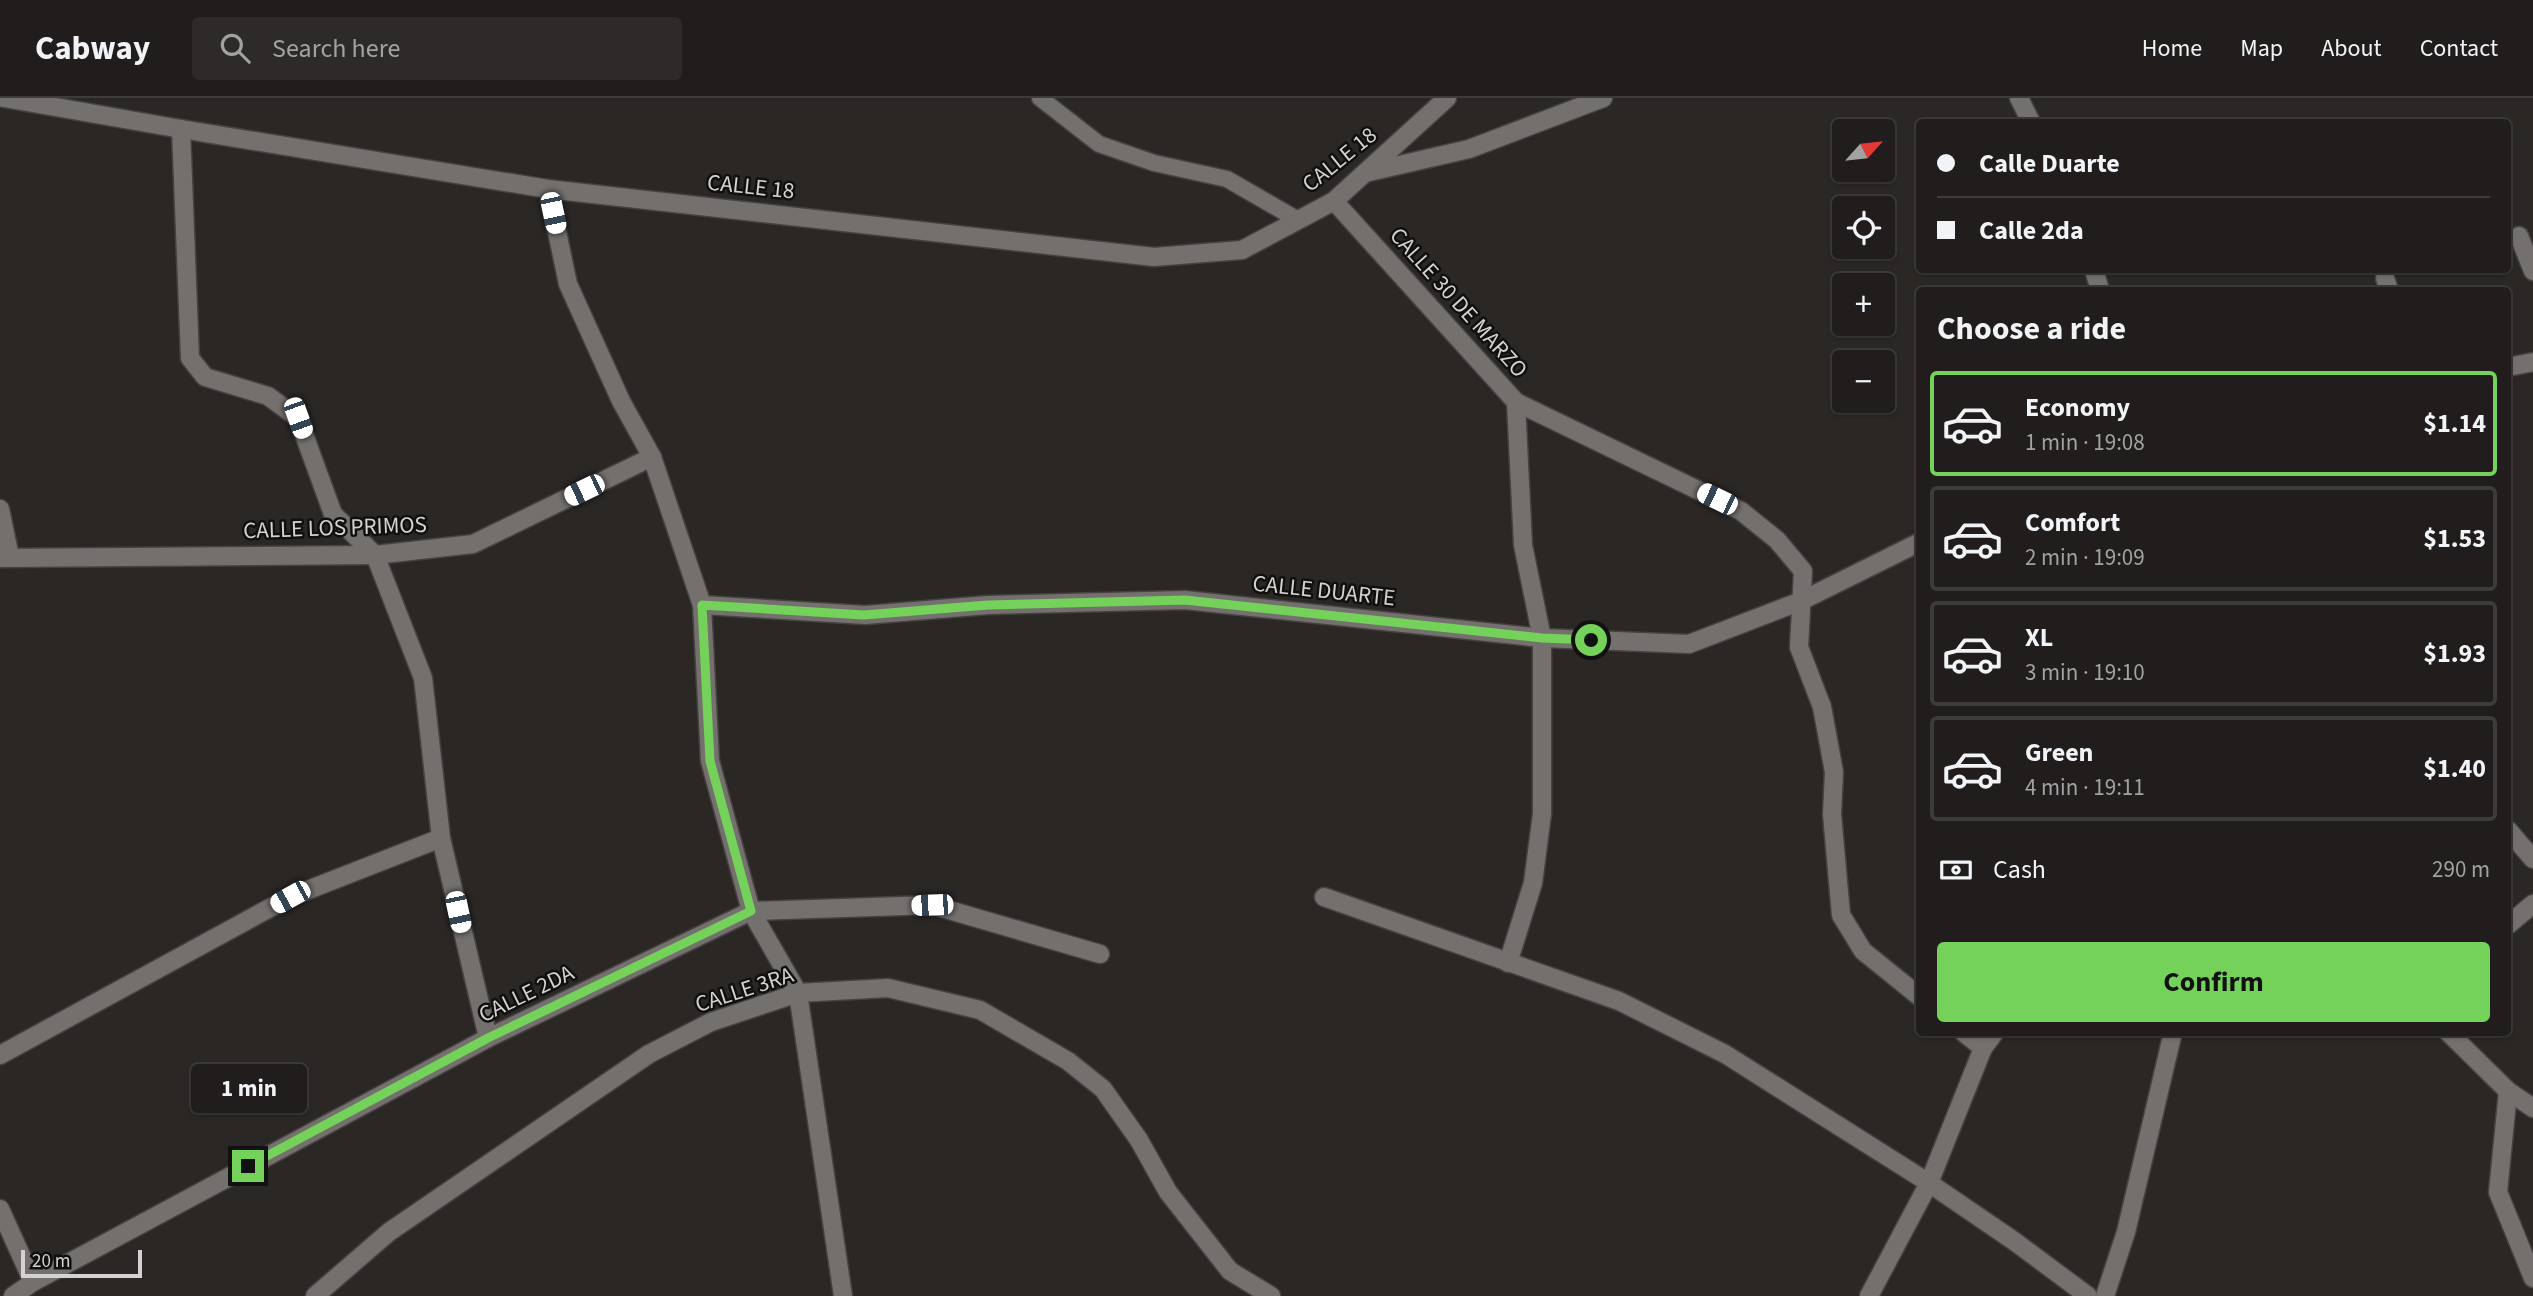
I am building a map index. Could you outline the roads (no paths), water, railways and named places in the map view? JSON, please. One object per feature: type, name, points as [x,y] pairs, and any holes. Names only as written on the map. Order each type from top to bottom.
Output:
[{"type":"street","name":"CALLE 18","points":[[4,98],[181,130],[548,189],[1154,257],[1242,250],[1334,201],[1447,98]]},
{"type":"street","points":[[1365,173],[1469,149],[1603,98]]},
{"type":"street","points":[[2019,98],[2030,119]]},
{"type":"street","points":[[181,130],[190,358],[205,377],[268,396],[298,418],[333,513],[375,555],[423,678],[441,838],[488,1038]]},
{"type":"street","points":[[548,189],[568,284],[621,401],[652,457],[702,605],[710,761],[751,911],[797,993],[843,1296]]},
{"type":"street","name":"CALLE 30 DE MARZO","points":[[1334,201],[1516,402],[1741,510],[1777,540],[1803,571],[1800,647],[1822,707],[1834,772],[1832,814],[1841,915],[1863,951],[1916,994]]},
{"type":"street","points":[[2519,236],[2533,271]]},
{"type":"street","points":[[2511,366],[2533,362]]},
{"type":"street","points":[[1508,963],[1533,883],[1542,814],[1542,638],[1523,545],[1516,402]]},
{"type":"street","name":"CALLE LOS PRIMOS","points":[[5,557],[375,555],[472,544],[652,457]]},
{"type":"street","points":[[0,509],[5,557]]},
{"type":"street","name":"CALLE DUARTE","points":[[702,605],[864,615],[988,605],[1185,600],[1542,638],[1689,644],[1801,601],[1916,544]]},
{"type":"street","points":[[2511,833],[2533,859]]},
{"type":"street","points":[[0,1055],[290,897],[441,838]]},
{"type":"street","points":[[1324,897],[1619,1001],[1725,1054],[1929,1183],[2088,1296]]},
{"type":"street","points":[[2511,922],[2533,904]]},
{"type":"street","name":"CALLE 2DA","points":[[13,1296],[33,1282],[488,1038],[751,911],[932,905],[1100,954]]},
{"type":"street","name":"CALLE 3RA","points":[[315,1296],[389,1232],[649,1054],[711,1022],[797,993],[888,988],[980,1010],[1068,1061],[1103,1089],[1139,1140],[1168,1192],[1230,1271],[1271,1296]]},
{"type":"street","points":[[1968,1036],[1983,1048]]},
{"type":"street","points":[[1869,1296],[1929,1183],[1983,1048],[1992,1036]]},
{"type":"street","points":[[2105,1296],[2126,1233],[2171,1036]]},
{"type":"street","points":[[2452,1036],[2508,1091],[2533,1108]]},
{"type":"street","points":[[2508,1091],[2498,1192],[2533,1278]]},
{"type":"street","points":[[0,1209],[33,1282]]},
{"type":"lane","points":[[1040,98],[1099,144],[1154,163],[1227,178],[1298,220]]}]
